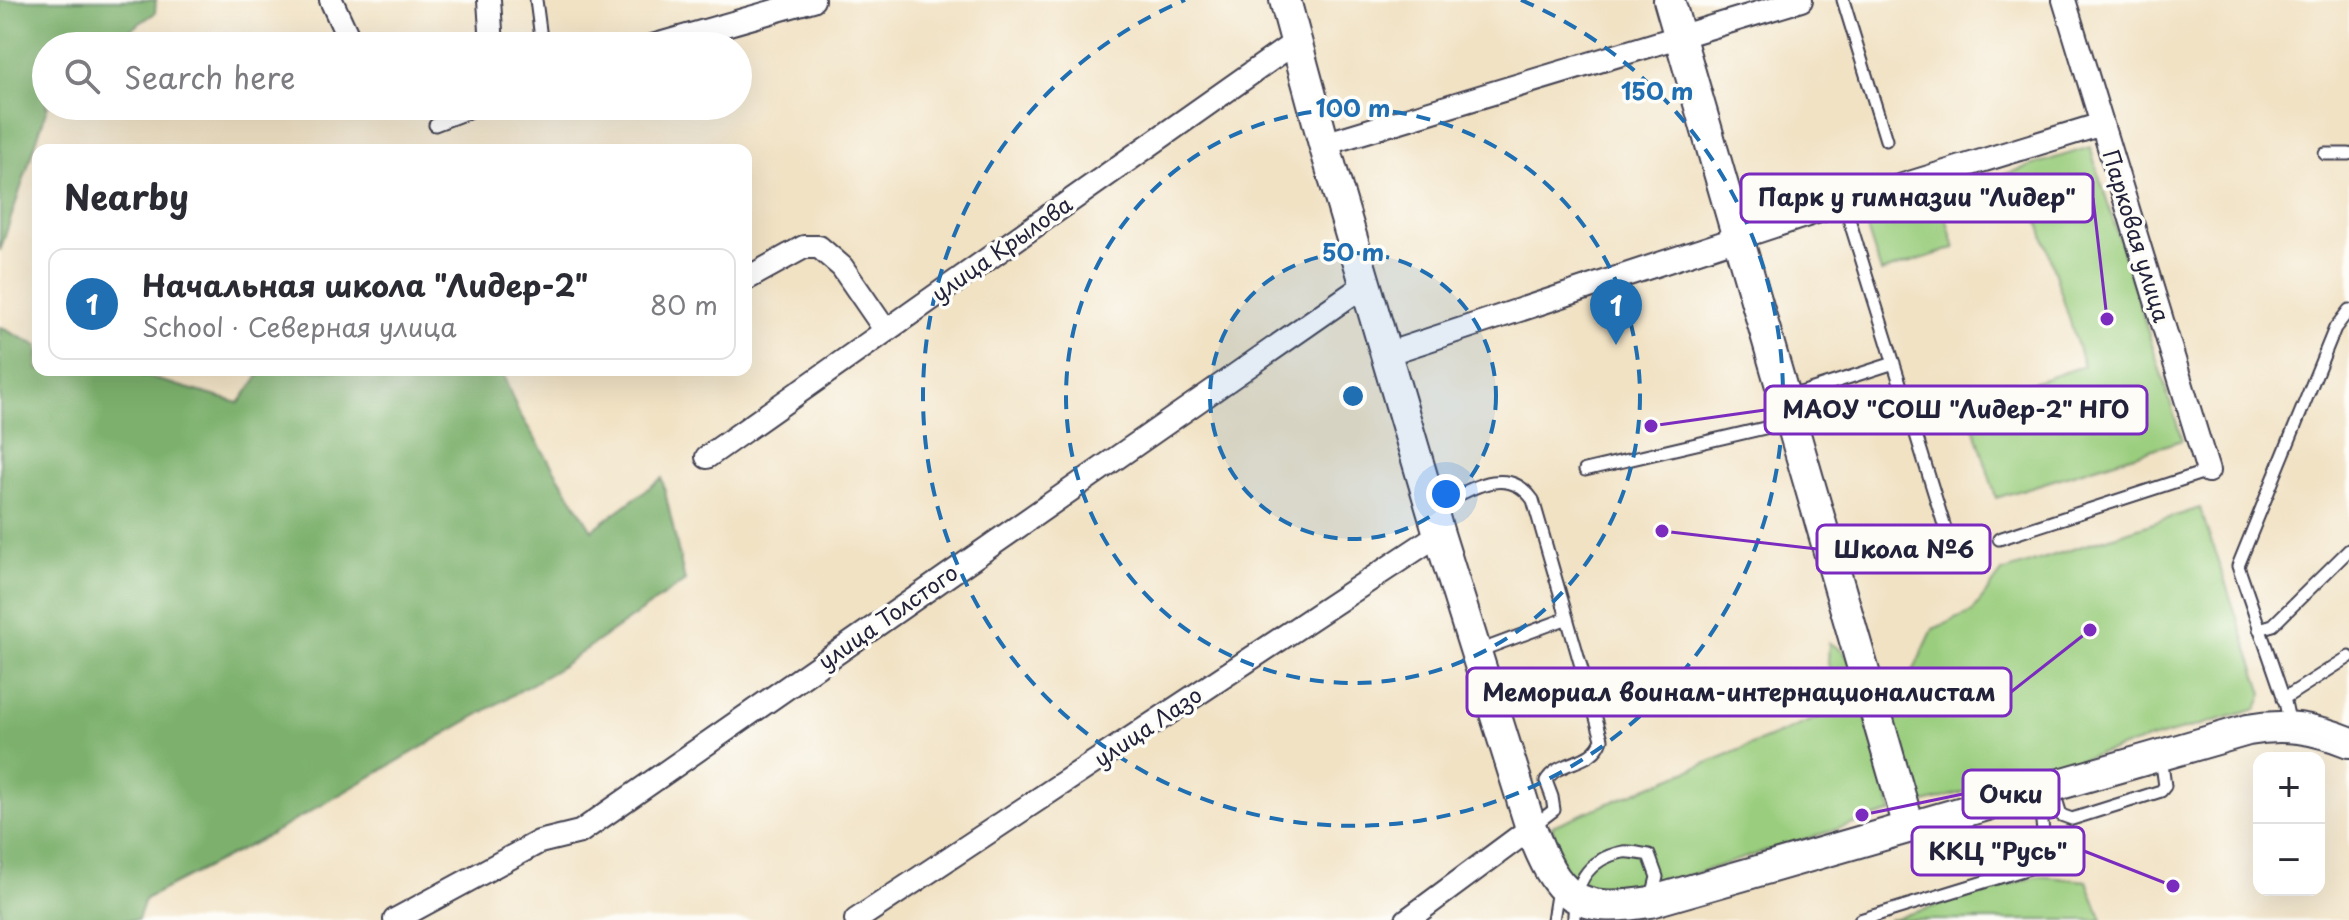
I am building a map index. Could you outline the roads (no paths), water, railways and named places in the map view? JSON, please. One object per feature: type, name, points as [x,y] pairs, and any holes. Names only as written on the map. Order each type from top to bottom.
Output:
[{"type":"main road","points":[[1285,0],[1324,144],[1475,652],[1544,863],[1569,901],[1621,914],[1906,818],[2045,788],[2248,730],[2287,712],[2321,732],[2349,742]]},
{"type":"main road","points":[[1669,0],[1906,818]]},
{"type":"street","points":[[331,0],[346,32]]},
{"type":"street","points":[[489,0],[491,32]]},
{"type":"street","points":[[701,32],[813,0]]},
{"type":"street","points":[[1324,144],[1801,0]]},
{"type":"street","name":"Парковая улица","points":[[2064,0],[2208,471]]},
{"type":"street","name":"улица Крылова","points":[[707,457],[1297,41]]},
{"type":"street","points":[[1386,354],[1844,203],[2102,124]]},
{"type":"street","points":[[752,276],[804,247],[819,247],[842,267],[886,331]]},
{"type":"street","name":"улица Толстого","points":[[395,920],[539,842],[580,832],[1366,284]]},
{"type":"street","name":"улица Лазо","points":[[856,920],[1435,521]]},
{"type":"street","points":[[1407,920],[1531,828]]},
{"type":"lane","points":[[536,0],[540,32]]},
{"type":"lane","points":[[1843,0],[1886,140]]},
{"type":"lane","points":[[435,125],[448,120]]},
{"type":"lane","points":[[2325,154],[2349,154]]},
{"type":"lane","points":[[1844,203],[1954,557]]},
{"type":"lane","points":[[2349,310],[2335,328],[2238,566],[2287,712],[2349,657]]},
{"type":"lane","points":[[1585,470],[1788,410],[1894,363]]},
{"type":"lane","points":[[1999,539],[2208,471]]},
{"type":"lane","points":[[1435,521],[1487,482],[1513,481],[1524,486],[1533,500],[1602,739],[1599,749],[1592,755],[1551,772],[1546,781],[1554,810],[1531,828]]},
{"type":"lane","points":[[2259,629],[2273,625],[2349,550]]},
{"type":"lane","points":[[1475,652],[1565,619]]},
{"type":"lane","points":[[1860,920],[2036,866],[2045,853],[2045,788]]},
{"type":"lane","points":[[1553,920],[1596,864],[1624,852],[1649,855],[1657,877],[1650,902]]},
{"type":"place","name":"Парк у гимназии \"Лидер\"","points":[[2107,319]]},
{"type":"place","name":"Начальная школа \"Лидер-2\"","points":[[1616,345]]},
{"type":"place","name":"МАОУ \"СОШ \"Лидер-2\" НГО","points":[[1651,426]]},
{"type":"place","name":"Школа №6","points":[[1662,531]]},
{"type":"place","name":"Мемориал воинам-интернационалистам","points":[[2090,630]]},
{"type":"place","name":"Очки","points":[[1862,815]]},
{"type":"place","name":"ККЦ \"Русь\"","points":[[2173,886]]}]
